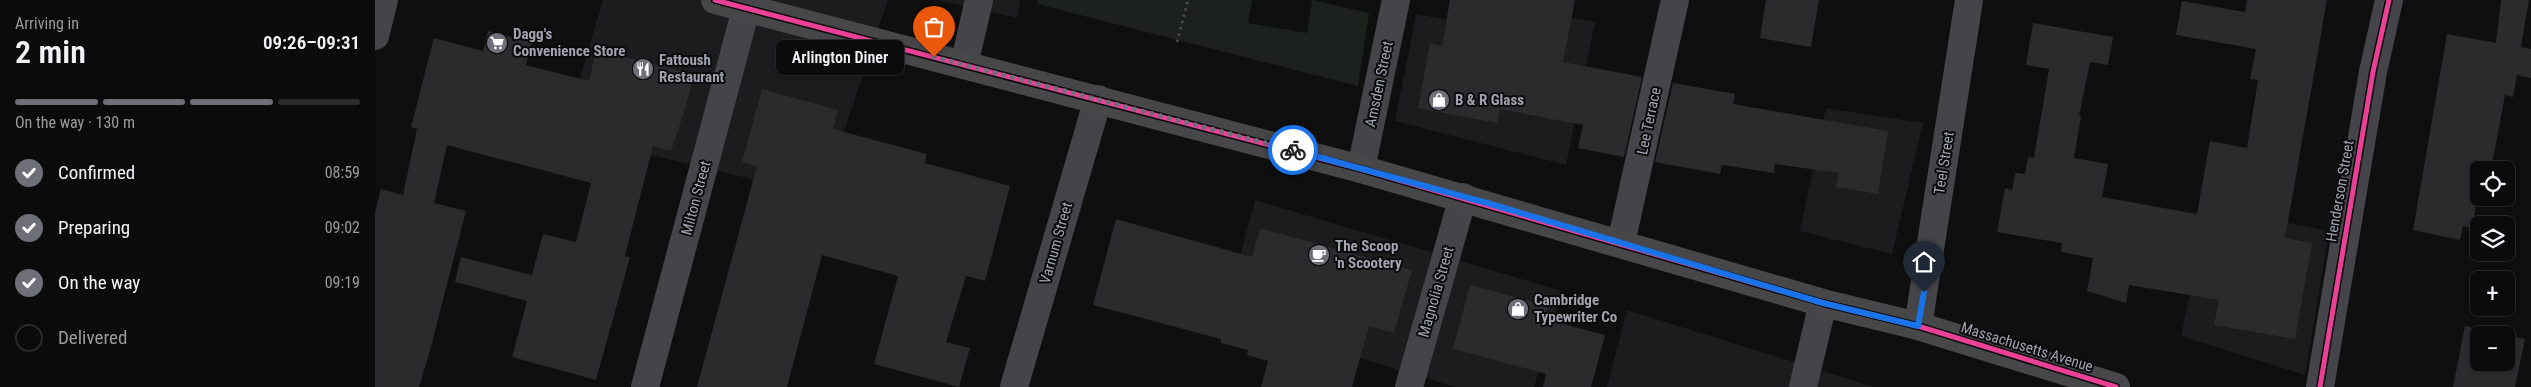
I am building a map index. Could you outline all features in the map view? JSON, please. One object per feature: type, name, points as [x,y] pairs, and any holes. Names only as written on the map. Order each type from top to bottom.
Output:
[{"type":"highway","name":"Massachusetts Avenue","points":[[715,0],[1098,99],[1463,197],[1823,303],[1918,326],[2116,387]]},
{"type":"street","points":[[375,36],[384,0]]},
{"type":"street","points":[[964,65],[979,0]]},
{"type":"street","name":"Amsden Street","points":[[1361,169],[1396,0]]},
{"type":"street","name":"Lee Terrace","points":[[1621,242],[1675,0]]},
{"type":"street","name":"Teel Street","points":[[1918,326],[1969,0]]},
{"type":"street","name":"Henderson Street","points":[[2320,387],[2373,72],[2389,0]]},
{"type":"street","name":"Milton Street","points":[[645,387],[746,9]]},
{"type":"street","name":"Varnum Street","points":[[1013,387],[1098,99]]},
{"type":"street","name":"Magnolia Street","points":[[1409,387],[1463,197]]},
{"type":"street","points":[[1803,387],[1823,303]]},
{"type":"path","points":[[1177,42],[1189,0]]},
{"type":"shaded area","points":[[603,0],[888,0],[822,196],[563,134]]},
{"type":"shaded area","points":[[937,0],[1020,0],[1017,18]]},
{"type":"shaded area","points":[[1038,0],[1252,0],[1248,23],[1307,33],[1312,0],[1369,13],[1358,86],[1037,4]]},
{"type":"shaded area","points":[[1522,8],[1595,22],[1566,165],[1395,121],[1416,14],[1517,33]]},
{"type":"shaded area","points":[[1826,108],[1923,123],[1892,254],[1800,231]]},
{"type":"shaded area","points":[[1255,200],[1562,291],[1534,387],[1455,387],[1271,331],[1228,301]]},
{"type":"shaded area","points":[[2208,207],[2329,231],[2305,375],[2181,336]]},
{"type":"shaded area","points":[[1627,310],[1874,387],[1607,387]]},
{"type":"building","points":[[1450,0],[1575,0],[1563,62],[1642,77],[1624,157],[1578,148],[1583,125],[1500,109],[1497,123],[1418,108],[1430,43],[1442,46]]},
{"type":"building","points":[[1766,0],[1819,0],[1811,47],[1760,38]]},
{"type":"building","points":[[2247,0],[2327,0],[2285,238],[2312,243],[2295,339],[2214,325],[2219,300],[2129,285],[2126,303],[2087,291],[2093,258],[2061,252],[2062,243],[1997,232],[2005,188],[2012,190],[2015,173],[2025,174],[2028,157],[2034,158],[2049,69],[2026,65],[2033,23],[2113,37],[2108,65],[2090,62],[2079,116],[2081,116],[2074,158],[2108,164],[2102,197],[2197,214],[2210,141],[2247,148],[2258,80],[2250,79],[2256,49],[2176,35],[2182,1],[2245,12]]},
{"type":"building","points":[[2501,0],[2529,0],[2521,47],[2531,49],[2531,78],[2517,75],[2513,97],[2505,95],[2493,161],[2470,161],[2470,206],[2476,206],[2474,216],[2470,216],[2470,228],[2463,226],[2460,240],[2413,230],[2447,34],[2496,43]]},
{"type":"building","points":[[488,31],[532,42],[526,65],[589,81],[596,50],[694,74],[686,106],[671,151],[653,146],[625,256],[630,257],[596,380],[512,357],[527,301],[455,282],[461,257],[532,275],[543,234],[576,242],[591,183],[447,145],[434,203],[466,211],[429,354],[419,387],[375,387],[375,213],[381,189],[403,195],[417,129],[411,127],[434,38],[483,51]]},
{"type":"building","points":[[1673,83],[1735,94],[1733,104],[1888,131],[1878,194],[1836,187],[1839,173],[1775,164],[1774,173],[1722,165],[1720,174],[1655,162]]},
{"type":"building","points":[[762,89],[838,110],[833,129],[927,154],[925,163],[1010,186],[985,281],[966,276],[946,342],[970,348],[959,387],[874,364],[898,276],[822,255],[787,387],[697,387],[757,166],[742,162]]},
{"type":"building","points":[[1116,219],[1252,257],[1260,228],[1412,270],[1394,333],[1369,326],[1352,387],[1261,387],[1268,361],[1247,355],[1248,350],[1221,343],[1221,339],[1093,305]]},
{"type":"building","points":[[1470,285],[1548,306],[1545,319],[1605,335],[1591,387],[1543,387],[1546,374],[1453,349]]},
{"type":"building","points":[[2465,326],[2470,327],[2470,371],[2515,371],[2515,337],[2525,339],[2515,387],[2453,387]]},
{"type":"cycle path","points":[[715,0],[1361,169],[1823,303],[1918,326],[2116,387]]},
{"type":"cycle path","points":[[2320,387],[2373,72],[2389,0]]},
{"type":"way so far","points":[[934,57],[1293,150]]},
{"type":"place","name":"Dagg's Convenience Store","points":[[497,43]]},
{"type":"place","name":"Arlington Diner","points":[[934,57]]},
{"type":"place","name":"Fattoush Restaurant","points":[[643,69]]},
{"type":"place","name":"B & R Glass","points":[[1439,100]]},
{"type":"place","name":"The Scoop 'n Scootery","points":[[1319,255]]},
{"type":"place","name":"Cambridge Typewriter Co","points":[[1518,309]]},
{"type":"route","points":[[1293,150],[1494,205],[1823,303],[1918,326],[1924,292]]}]
